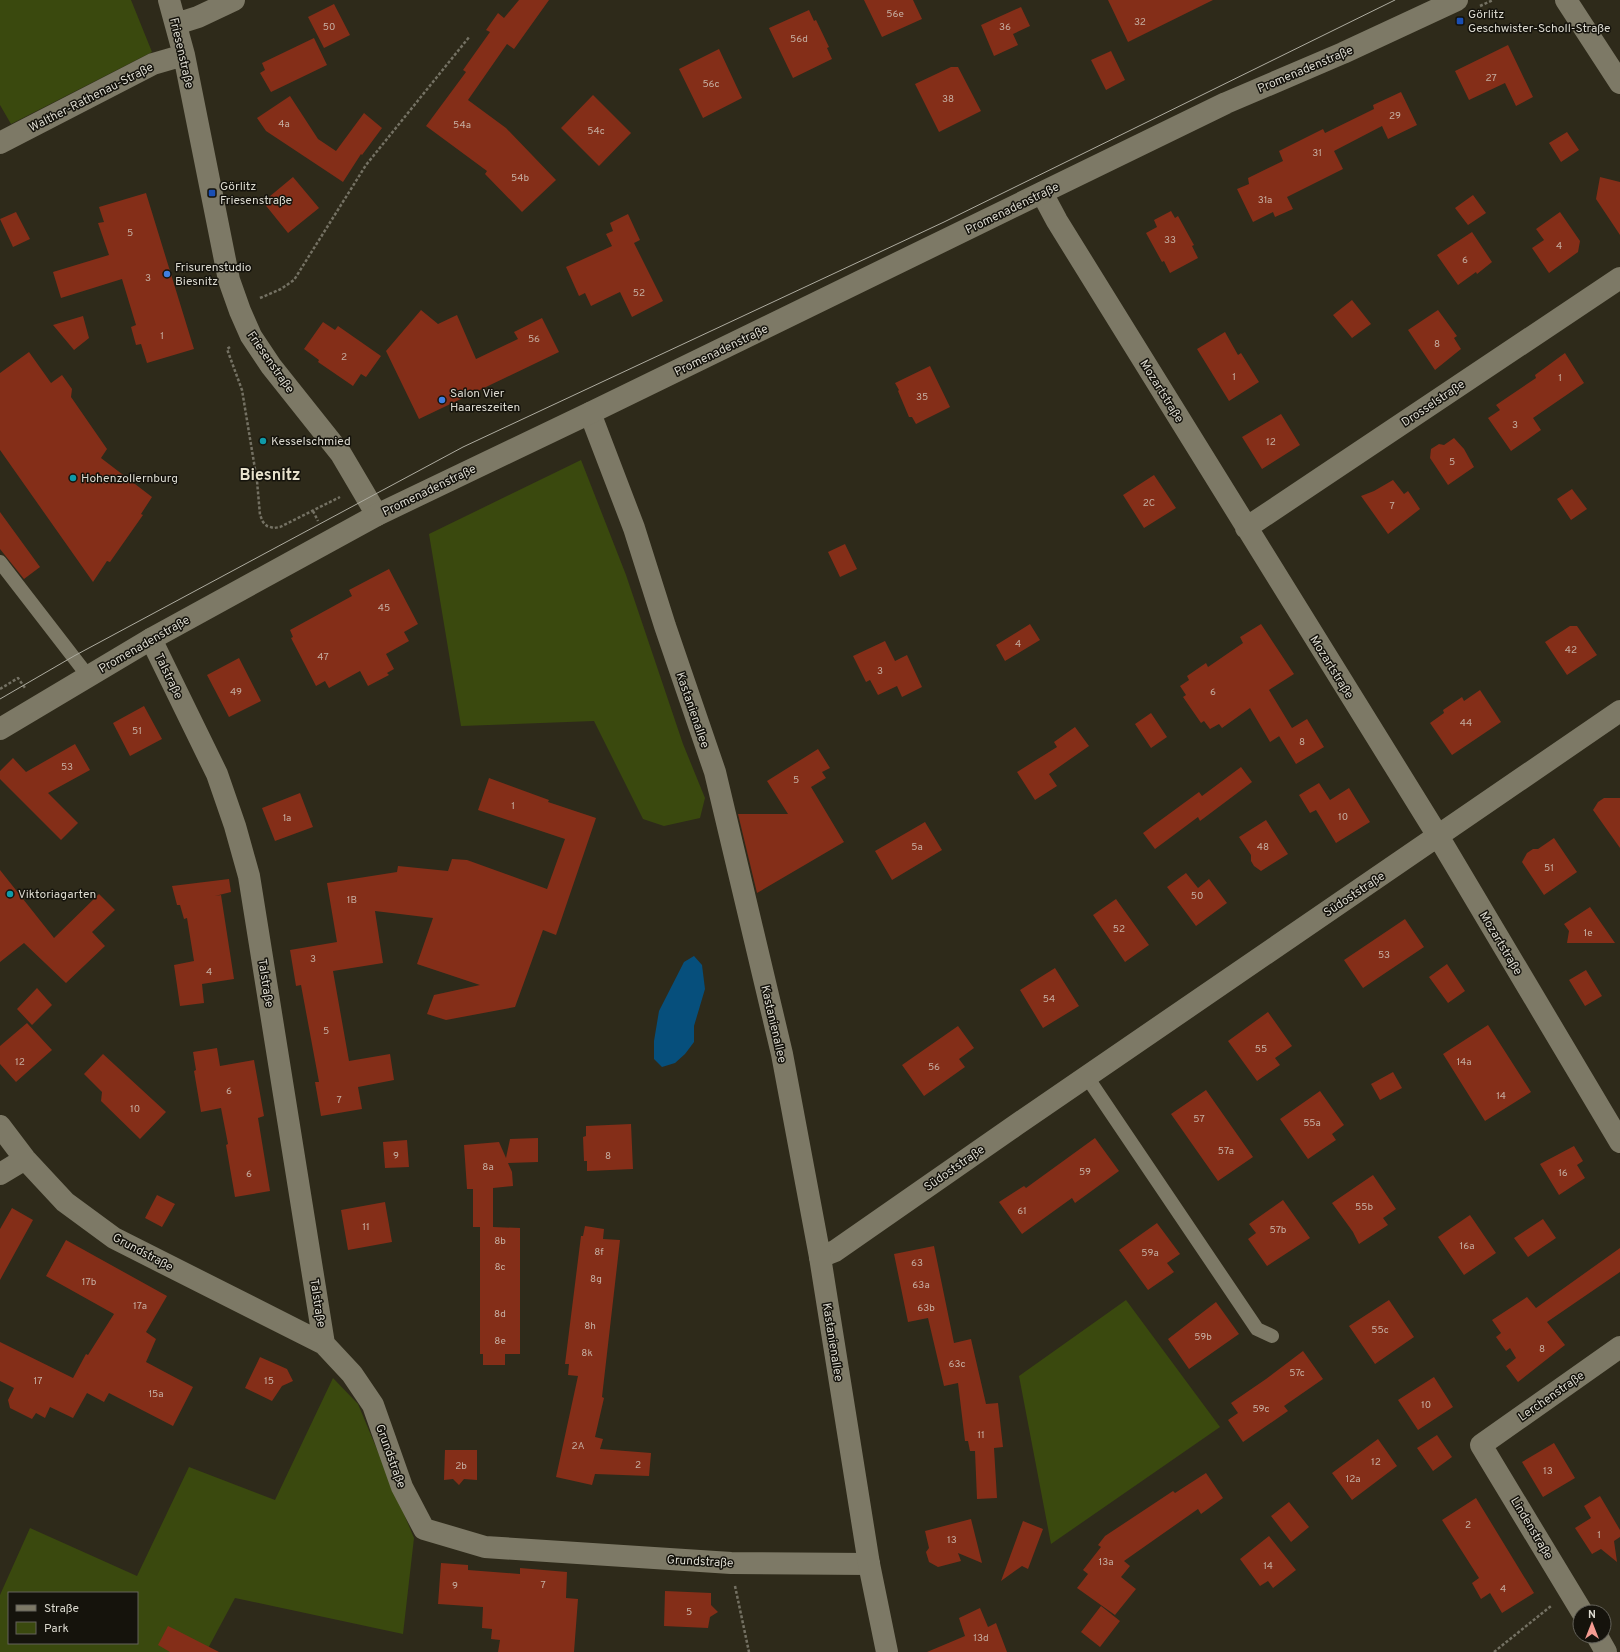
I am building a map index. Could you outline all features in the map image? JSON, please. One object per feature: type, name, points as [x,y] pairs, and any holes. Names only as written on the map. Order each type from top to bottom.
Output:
[{"type":"street","name":"Friesenstraße","points":[[169,0],[184,55],[229,280],[240,311],[251,336],[271,366],[341,454],[377,515]]},
{"type":"street","points":[[176,24],[198,17],[234,0]]},
{"type":"street","name":"Promenadenstraße","points":[[0,729],[151,639],[377,515],[590,413],[1226,103],[1350,50],[1457,0]]},
{"type":"street","points":[[1566,0],[1620,83]]},
{"type":"street","name":"Walther-Rathenau-Straße","points":[[0,143],[153,64],[184,55]]},
{"type":"street","name":"Mozartstraße","points":[[1042,193],[1057,221],[1246,528],[1438,836],[1620,1142]]},
{"type":"street","name":"Drosselstraße","points":[[1246,528],[1620,278]]},
{"type":"street","name":"Kastanienallee","points":[[590,413],[634,528],[667,633],[715,772],[782,1054],[820,1258],[869,1564],[887,1652]]},
{"type":"street","name":"Talstraße","points":[[151,639],[217,774],[235,826],[249,876],[324,1344]]},
{"type":"street","name":"Südoststraße","points":[[820,1258],[835,1251],[1016,1125],[1620,711]]},
{"type":"street","name":"Grundstraße","points":[[0,1126],[25,1159],[66,1202],[114,1238],[324,1344],[352,1374],[373,1405],[402,1487],[424,1529],[485,1547],[731,1564],[869,1564]]},
{"type":"street","points":[[0,1174],[25,1159]]},
{"type":"street","name":"Lerchenstraße","points":[[1481,1445],[1620,1347]]},
{"type":"street","name":"Lindenstraße","points":[[1481,1445],[1577,1604]]},
{"type":"lane","points":[[0,562],[88,676]]},
{"type":"lane","points":[[1087,1077],[1257,1329],[1272,1336]]},
{"type":"path","points":[[256,300],[281,289],[294,280],[366,165],[470,36]]},
{"type":"path","points":[[251,336],[227,349],[242,390],[262,522],[267,526],[274,528],[280,527],[361,487]]},
{"type":"path","points":[[731,1564],[749,1652]]},
{"type":"path","points":[[1494,1652],[1570,1591]]},
{"type":"green space","points":[[0,0],[131,0],[152,52],[11,124],[0,105]]},
{"type":"green space","points":[[581,460],[626,575],[683,744],[705,798],[700,818],[664,826],[643,819],[594,721],[461,726],[429,534]]},
{"type":"green space","points":[[1126,1300],[1220,1427],[1051,1544],[1019,1376]]},
{"type":"green space","points":[[333,1378],[358,1404],[414,1538],[403,1634],[235,1598],[206,1652],[0,1652],[0,1595],[30,1528],[137,1576],[189,1467],[275,1500]]},
{"type":"water","points":[[694,956],[702,965],[705,989],[694,1026],[694,1042],[685,1054],[675,1063],[662,1067],[654,1059],[654,1041],[659,1011],[684,962]]},
{"type":"building","points":[[519,0],[549,0],[514,49],[507,44],[468,100],[506,128],[556,180],[522,212],[485,174],[487,171],[426,126],[466,72],[463,70],[490,32],[486,30],[498,13],[504,18]]},
{"type":"building","points":[[864,0],[913,0],[922,19],[882,37]]},
{"type":"building","points":[[1108,0],[1213,0],[1128,42]]},
{"type":"building","points":[[334,4],[350,35],[324,48],[308,17]]},
{"type":"building","points":[[1021,7],[1030,26],[1013,34],[1018,45],[994,56],[981,25]]},
{"type":"building","points":[[809,10],[814,21],[816,20],[829,47],[827,48],[832,59],[793,78],[769,28]]},
{"type":"building","points":[[314,38],[327,65],[271,92],[260,73],[265,70],[262,63]]},
{"type":"building","points":[[1508,45],[1533,97],[1516,106],[1505,83],[1469,100],[1455,71]]},
{"type":"building","points":[[719,49],[742,98],[703,118],[679,69]]},
{"type":"building","points":[[1111,51],[1125,80],[1106,90],[1091,60]]},
{"type":"building","points":[[951,67],[958,67],[981,111],[939,132],[915,84]]},
{"type":"building","points":[[1401,92],[1417,125],[1388,139],[1382,126],[1334,151],[1343,169],[1287,197],[1293,209],[1275,217],[1273,212],[1253,222],[1237,189],[1249,184],[1248,178],[1283,161],[1279,151],[1323,129],[1325,133],[1374,109],[1373,105]]},
{"type":"building","points":[[593,95],[631,133],[599,166],[561,128]]},
{"type":"building","points":[[290,96],[318,139],[336,151],[364,113],[382,128],[362,155],[361,154],[343,182],[266,131],[257,118]]},
{"type":"building","points":[[1567,132],[1579,150],[1561,162],[1549,143]]},
{"type":"building","points":[[293,177],[319,208],[288,233],[263,202]]},
{"type":"building","points":[[1600,177],[1620,182],[1620,235],[1596,199]]},
{"type":"building","points":[[146,193],[194,349],[147,363],[141,344],[136,345],[131,327],[136,325],[122,279],[61,298],[53,272],[109,255],[98,223],[104,222],[99,207]]},
{"type":"building","points":[[1473,195],[1486,213],[1468,225],[1455,208]]},
{"type":"building","points":[[1171,211],[1175,218],[1178,216],[1194,245],[1192,246],[1198,258],[1170,273],[1164,261],[1162,262],[1146,233],[1157,227],[1154,220]]},
{"type":"building","points":[[16,212],[30,239],[13,247],[0,219]]},
{"type":"building","points":[[1560,212],[1580,241],[1578,252],[1549,273],[1532,248],[1544,240],[1536,229]]},
{"type":"building","points":[[628,214],[640,240],[634,243],[663,301],[632,317],[620,292],[591,306],[585,293],[579,296],[566,267],[612,246],[606,234],[613,231],[610,223]]},
{"type":"building","points":[[1472,232],[1492,262],[1477,274],[1476,272],[1458,285],[1437,255]]},
{"type":"building","points":[[1352,300],[1371,324],[1352,338],[1333,315]]},
{"type":"building","points":[[421,310],[438,324],[457,315],[476,359],[518,339],[514,332],[542,318],[559,352],[419,419],[386,351]]},
{"type":"building","points":[[1438,310],[1457,336],[1454,338],[1461,349],[1435,370],[1408,330]]},
{"type":"building","points":[[83,316],[89,338],[74,350],[53,325]]},
{"type":"building","points":[[323,322],[335,330],[338,326],[381,356],[366,377],[361,374],[353,386],[318,362],[319,360],[304,349]]},
{"type":"building","points":[[1225,332],[1238,355],[1241,353],[1259,382],[1229,401],[1197,349]]},
{"type":"building","name":"Hohenzollernburg","points":[[29,352],[51,383],[62,375],[72,389],[71,397],[107,449],[101,458],[152,497],[141,514],[143,515],[110,562],[107,561],[93,582],[0,450],[0,373]]},
{"type":"building","points":[[1565,353],[1584,383],[1533,418],[1541,430],[1511,451],[1488,418],[1500,410],[1496,405],[1536,378],[1535,375]]},
{"type":"building","points":[[930,366],[950,407],[916,424],[912,417],[909,417],[895,383]]},
{"type":"building","points":[[1281,414],[1300,445],[1262,469],[1242,437]]},
{"type":"building","points":[[1454,438],[1464,449],[1474,467],[1448,485],[1430,458],[1431,449],[1439,444],[1444,445]]},
{"type":"building","points":[[1154,475],[1176,508],[1144,528],[1123,495]]},
{"type":"building","points":[[1393,480],[1404,494],[1408,491],[1420,509],[1388,534],[1361,496],[1374,491]]},
{"type":"building","points":[[1572,489],[1587,509],[1571,520],[1557,499]]},
{"type":"building","points":[[0,512],[40,567],[24,579],[0,549]]},
{"type":"building","points":[[845,544],[857,569],[840,577],[828,552]]},
{"type":"building","points":[[389,569],[418,624],[404,632],[409,641],[386,654],[394,669],[387,673],[389,675],[368,686],[360,671],[329,688],[325,681],[316,686],[291,638],[293,637],[290,630],[352,596],[349,590]]},
{"type":"building","points":[[1030,624],[1040,640],[1005,661],[996,645]]},
{"type":"building","points":[[1261,624],[1294,674],[1269,690],[1292,728],[1307,719],[1324,747],[1296,764],[1279,736],[1270,742],[1250,708],[1222,728],[1219,724],[1210,729],[1204,721],[1201,723],[1183,697],[1186,695],[1180,686],[1189,680],[1187,676],[1206,663],[1208,667],[1243,643],[1240,637]]},
{"type":"building","points":[[1570,626],[1577,626],[1597,655],[1567,675],[1545,642]]},
{"type":"building","points":[[885,641],[895,661],[907,655],[922,687],[902,697],[897,686],[878,695],[870,680],[866,682],[853,656]]},
{"type":"building","points":[[239,658],[261,701],[229,717],[207,675]]},
{"type":"building","points":[[1480,690],[1501,722],[1452,755],[1430,723],[1444,713],[1443,710],[1462,697],[1464,701]]},
{"type":"building","points":[[144,706],[162,739],[130,756],[113,723]]},
{"type":"building","points":[[1151,713],[1167,737],[1151,748],[1135,724]]},
{"type":"building","points":[[1075,727],[1089,746],[1049,774],[1057,786],[1035,800],[1017,772],[1057,747],[1054,742]]},
{"type":"building","points":[[75,744],[90,770],[48,793],[78,823],[61,840],[0,779],[0,771],[13,758],[26,772]]},
{"type":"building","points":[[818,749],[830,768],[822,772],[826,778],[811,787],[844,842],[757,893],[738,814],[788,814],[767,781]]},
{"type":"building","points":[[1241,767],[1252,782],[1200,821],[1198,817],[1155,849],[1143,833],[1199,792],[1202,796]]},
{"type":"building","points":[[489,778],[549,800],[548,802],[596,818],[556,935],[543,930],[515,1007],[446,1020],[427,1014],[434,995],[480,985],[417,964],[433,918],[375,911],[383,963],[333,971],[349,1061],[390,1054],[394,1080],[358,1087],[362,1109],[321,1116],[315,1082],[319,1082],[301,985],[296,986],[290,950],[337,942],[327,883],[397,872],[398,866],[448,871],[452,859],[467,860],[547,889],[565,839],[478,810]]},
{"type":"building","points":[[1319,783],[1330,800],[1349,788],[1370,822],[1336,843],[1316,810],[1310,813],[1299,795]]},
{"type":"building","points":[[300,793],[313,827],[275,841],[262,808]]},
{"type":"building","points":[[1604,798],[1620,798],[1620,848],[1593,810],[1598,802]]},
{"type":"building","points":[[1266,820],[1288,854],[1261,871],[1254,866],[1251,861],[1251,855],[1239,837]]},
{"type":"building","points":[[925,822],[942,850],[892,880],[875,851]]},
{"type":"building","points":[[1554,838],[1577,872],[1544,895],[1522,862],[1527,853],[1533,849],[1538,849]]},
{"type":"building","points":[[0,870],[54,938],[99,894],[115,910],[92,932],[105,946],[66,983],[24,943],[0,962]]},
{"type":"building","points":[[1186,873],[1198,888],[1209,879],[1227,903],[1196,926],[1167,887]]},
{"type":"building","points":[[229,879],[231,892],[215,896],[221,895],[234,979],[202,984],[204,1003],[180,1006],[174,965],[194,961],[187,918],[184,919],[180,905],[177,905],[172,886]]},
{"type":"building","points":[[1116,899],[1149,945],[1125,962],[1093,915]]},
{"type":"building","points":[[1590,907],[1615,943],[1567,943],[1569,931],[1564,924]]},
{"type":"building","points":[[1405,919],[1424,947],[1363,988],[1344,960]]},
{"type":"building","points":[[1447,964],[1465,991],[1448,1003],[1429,977]]},
{"type":"building","points":[[1055,968],[1079,1006],[1043,1028],[1020,990]]},
{"type":"building","points":[[1586,970],[1602,996],[1585,1006],[1569,980]]},
{"type":"building","points":[[37,988],[52,1005],[32,1025],[17,1009]]},
{"type":"building","points":[[1268,1012],[1292,1046],[1275,1058],[1280,1065],[1257,1081],[1228,1041]]},
{"type":"building","points":[[27,1023],[52,1050],[16,1082],[0,1064],[0,1046]]},
{"type":"building","points":[[1488,1025],[1531,1092],[1485,1121],[1443,1054]]},
{"type":"building","points":[[958,1026],[974,1048],[959,1059],[965,1067],[924,1096],[902,1065]]},
{"type":"building","points":[[217,1048],[220,1066],[254,1060],[264,1116],[258,1118],[270,1191],[235,1197],[226,1145],[228,1144],[221,1108],[201,1112],[194,1071],[196,1070],[193,1052]]},
{"type":"building","points":[[103,1054],[166,1112],[140,1139],[101,1101],[102,1092],[84,1074]]},
{"type":"building","points":[[1393,1072],[1402,1088],[1380,1100],[1371,1084]]},
{"type":"building","points":[[1206,1090],[1253,1157],[1218,1181],[1171,1114]]},
{"type":"building","points":[[1320,1091],[1344,1125],[1332,1134],[1336,1140],[1308,1159],[1280,1119]]},
{"type":"building","points":[[631,1124],[633,1169],[587,1171],[587,1161],[584,1161],[583,1137],[586,1136],[586,1126]]},
{"type":"building","points":[[538,1138],[538,1162],[508,1163],[512,1172],[513,1186],[493,1188],[493,1227],[520,1228],[520,1354],[505,1354],[505,1365],[483,1365],[483,1354],[480,1354],[480,1227],[473,1227],[473,1189],[467,1189],[464,1145],[499,1142],[506,1158],[510,1139]]},
{"type":"building","points":[[1095,1138],[1119,1171],[1075,1203],[1072,1198],[1022,1234],[999,1202],[1024,1186],[1026,1188]]},
{"type":"building","points":[[407,1140],[409,1167],[385,1168],[383,1142]]},
{"type":"building","points":[[1574,1146],[1583,1161],[1577,1165],[1585,1178],[1559,1195],[1540,1164]]},
{"type":"building","points":[[1373,1175],[1396,1209],[1383,1218],[1388,1225],[1359,1244],[1353,1232],[1332,1203]]},
{"type":"building","points":[[157,1195],[175,1204],[162,1227],[145,1218]]},
{"type":"building","points":[[1283,1200],[1310,1238],[1267,1266],[1248,1239],[1256,1233],[1249,1224]]},
{"type":"building","points":[[385,1202],[392,1242],[348,1250],[341,1210]]},
{"type":"building","points":[[12,1208],[33,1220],[0,1280],[0,1229]]},
{"type":"building","points":[[1470,1215],[1496,1253],[1464,1275],[1438,1237]]},
{"type":"building","points":[[1543,1219],[1556,1238],[1528,1257],[1514,1238]]},
{"type":"building","points":[[1157,1223],[1180,1254],[1167,1263],[1174,1272],[1148,1290],[1119,1250]]},
{"type":"building","points":[[585,1226],[604,1229],[603,1239],[620,1240],[602,1397],[604,1398],[595,1437],[603,1439],[600,1449],[651,1453],[649,1476],[595,1474],[592,1485],[556,1477],[578,1376],[568,1375],[569,1364],[565,1364],[581,1236],[583,1236]]},
{"type":"building","points":[[66,1240],[167,1296],[146,1332],[156,1339],[146,1362],[193,1387],[173,1426],[109,1393],[104,1402],[87,1393],[73,1418],[50,1407],[45,1418],[36,1413],[32,1419],[10,1408],[8,1400],[14,1388],[0,1381],[0,1342],[73,1378],[86,1354],[88,1355],[114,1314],[46,1276]]},
{"type":"building","points":[[934,1246],[954,1343],[971,1339],[986,1404],[998,1403],[1003,1447],[994,1448],[997,1498],[977,1499],[975,1451],[970,1451],[968,1441],[965,1441],[958,1383],[944,1386],[928,1318],[908,1322],[894,1254]]},
{"type":"building","points":[[1620,1248],[1620,1272],[1547,1322],[1565,1345],[1518,1382],[1506,1366],[1516,1358],[1510,1348],[1506,1351],[1496,1337],[1501,1333],[1492,1320],[1527,1297],[1536,1308]]},
{"type":"building","points":[[1389,1300],[1414,1337],[1375,1364],[1349,1326]]},
{"type":"building","points":[[1216,1302],[1239,1334],[1189,1369],[1168,1339]]},
{"type":"building","points":[[1303,1351],[1323,1379],[1284,1406],[1288,1411],[1243,1442],[1228,1420],[1238,1413],[1231,1403]]},
{"type":"building","points":[[260,1357],[287,1369],[293,1381],[282,1386],[272,1401],[245,1388]]},
{"type":"building","points":[[1434,1377],[1453,1407],[1418,1430],[1398,1400]]},
{"type":"building","points":[[1437,1435],[1452,1457],[1433,1471],[1417,1448]]},
{"type":"building","points":[[1378,1439],[1397,1466],[1352,1500],[1332,1473]]},
{"type":"building","points":[[1554,1443],[1575,1478],[1543,1497],[1522,1462]]},
{"type":"building","points":[[445,1450],[477,1450],[477,1480],[464,1479],[459,1485],[453,1479],[444,1480]]},
{"type":"building","points":[[1206,1473],[1223,1498],[1201,1514],[1198,1509],[1124,1561],[1130,1566],[1121,1577],[1136,1589],[1115,1615],[1077,1588],[1088,1574],[1083,1570],[1101,1547],[1098,1545],[1105,1536],[1173,1491],[1175,1493]]},
{"type":"building","points":[[1600,1496],[1620,1530],[1620,1537],[1614,1541],[1617,1562],[1601,1549],[1592,1554],[1575,1528],[1591,1518],[1584,1506]]},
{"type":"building","points":[[1476,1498],[1534,1593],[1502,1613],[1490,1593],[1481,1599],[1472,1583],[1479,1578],[1442,1520]]},
{"type":"building","points":[[1289,1502],[1309,1527],[1291,1542],[1271,1516]]},
{"type":"building","points":[[971,1519],[982,1563],[958,1553],[961,1561],[938,1567],[929,1562],[926,1552],[929,1548],[925,1531]]},
{"type":"building","points":[[1023,1521],[1043,1529],[1028,1569],[1022,1566],[1001,1581]]},
{"type":"building","points":[[1269,1536],[1296,1570],[1273,1588],[1268,1581],[1260,1586],[1240,1559]]},
{"type":"building","points":[[441,1563],[468,1565],[468,1570],[520,1574],[520,1568],[567,1572],[566,1598],[578,1599],[574,1652],[498,1652],[500,1640],[491,1639],[492,1629],[482,1628],[483,1607],[438,1604]]},
{"type":"building","points":[[665,1591],[711,1593],[711,1605],[718,1612],[710,1617],[708,1628],[664,1626]]},
{"type":"building","points":[[1101,1606],[1120,1621],[1100,1647],[1081,1632]]},
{"type":"building","points":[[980,1608],[988,1627],[996,1623],[1007,1652],[927,1652],[965,1636],[959,1618]]},
{"type":"building","points":[[168,1626],[219,1652],[170,1652],[158,1645]]},
{"type":"tram line","points":[[0,699],[74,656],[463,447],[944,222],[1395,0]]},
{"type":"place","name":"Görlitz Geschwister-Scholl-Straße","points":[[1460,21]]},
{"type":"place","name":"Görlitz Friesenstraße","points":[[212,193]]},
{"type":"place","name":"Frisurenstudio Biesnitz","points":[[167,274]]},
{"type":"place","name":"Salon Vier Haareszeiten","points":[[442,400]]},
{"type":"place","name":"Kesselschmied","points":[[263,441]]},
{"type":"place","name":"Hohenzollernburg","points":[[73,478]]},
{"type":"place","name":"Viktoriagarten","points":[[10,894]]},
{"type":"district","name":"Biesnitz","points":[[270,474]]}]
